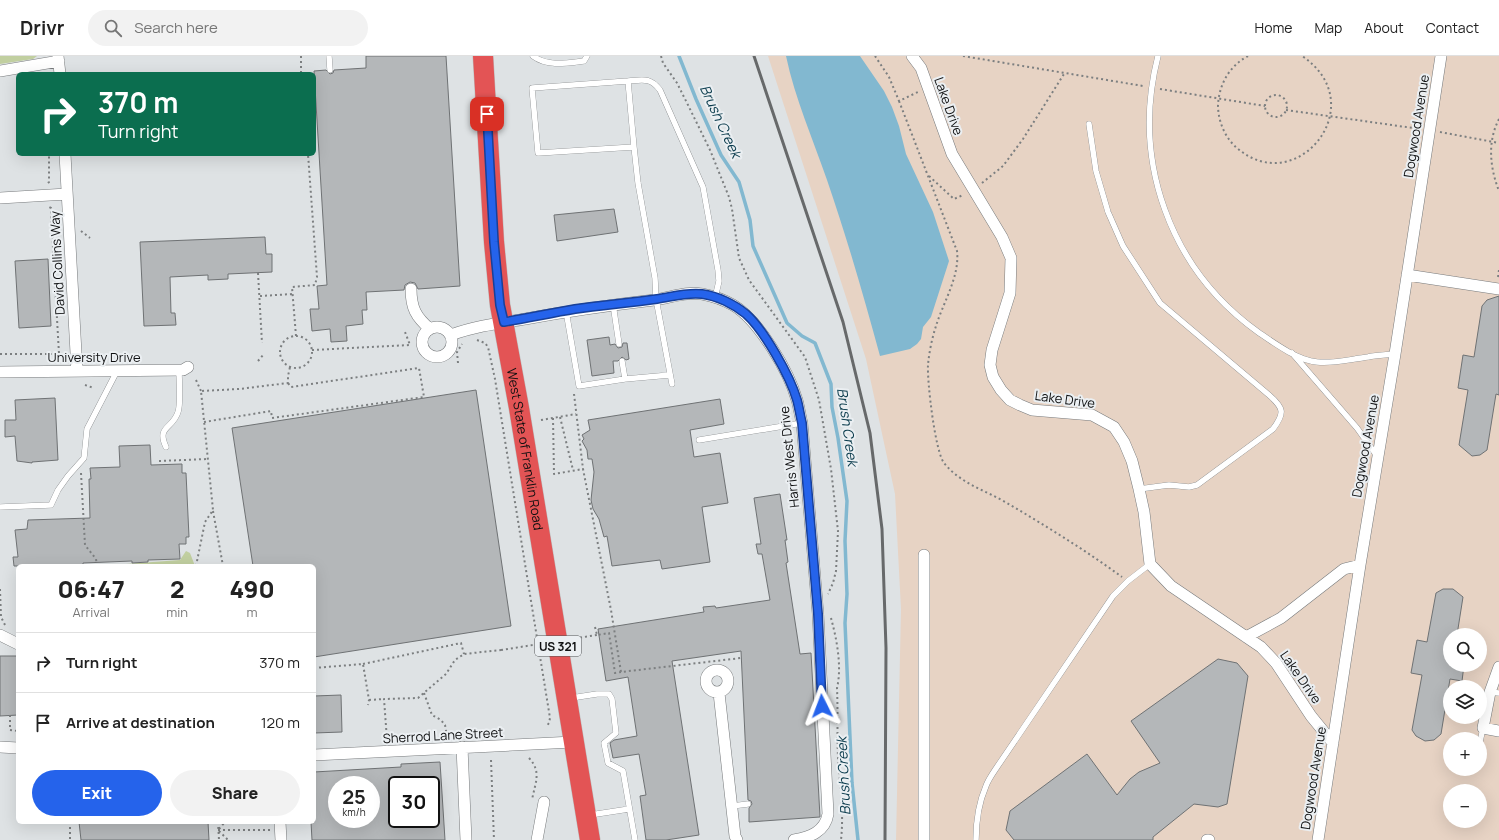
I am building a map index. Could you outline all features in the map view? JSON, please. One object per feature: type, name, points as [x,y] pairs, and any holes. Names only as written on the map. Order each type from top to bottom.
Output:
[{"type":"highway","name":"West State of Franklin Road","points":[[483,56],[494,242],[500,305],[590,840]]},
{"type":"street","name":"Lake Drive","points":[[912,56],[921,68],[952,154],[1002,237],[1011,258],[1010,293],[992,350],[990,365],[993,377],[1001,390],[1010,400],[1020,405],[1032,410],[1092,415],[1114,428],[1132,460],[1140,489],[1148,537],[1150,564],[1171,586],[1261,647],[1276,663],[1312,716],[1333,743]]},
{"type":"street","name":"Dogwood Avenue","points":[[1318,840],[1441,56]]},
{"type":"street","points":[[0,71],[59,59],[60,72]]},
{"type":"street","name":"David Collins Way","points":[[64,156],[77,371]]},
{"type":"street","points":[[0,198],[67,194]]},
{"type":"street","points":[[1407,275],[1499,289]]},
{"type":"street","points":[[411,289],[411,297],[416,315],[430,329]]},
{"type":"street","name":"Harris West Drive","points":[[451,334],[481,326],[566,311],[683,294],[701,294],[734,306],[747,315],[759,330],[787,376],[797,399],[802,423],[818,614],[828,814],[824,826],[813,835],[801,839]]},
{"type":"street","points":[[439,326],[451,334],[453,345],[451,350],[443,357],[433,357],[424,351],[422,341],[426,332],[430,329],[439,326]]},
{"type":"street","name":"University Drive","points":[[0,372],[117,371],[184,368]]},
{"type":"street","points":[[924,555],[924,840]]},
{"type":"street","points":[[1246,637],[1281,618],[1344,569],[1360,565]]},
{"type":"street","points":[[3,632],[16,642]]},
{"type":"street","points":[[1499,667],[1495,692],[1483,728],[1499,731]]},
{"type":"street","points":[[719,693],[732,806],[736,836],[738,840]]},
{"type":"street","name":"Sherrod Lane Street","points":[[316,755],[574,742]]},
{"type":"street","points":[[0,746],[16,748]]},
{"type":"street","points":[[462,747],[466,840]]},
{"type":"street","points":[[537,840],[544,802]]},
{"type":"street","points":[[277,826],[281,840]]},
{"type":"lane","points":[[329,56],[330,70]]},
{"type":"lane","points":[[533,56],[540,61],[559,63],[584,61],[587,56]]},
{"type":"lane","points":[[1158,56],[1152,88],[1150,129],[1156,183],[1167,218],[1182,246],[1199,274],[1218,298],[1246,323],[1272,342],[1292,353],[1316,362],[1336,362],[1395,354]]},
{"type":"lane","points":[[634,147],[538,153],[532,88],[648,80],[655,84],[660,90],[703,187],[718,270],[719,282],[715,298]]},
{"type":"lane","points":[[628,81],[638,183],[655,278],[656,299],[672,384]]},
{"type":"lane","points":[[1089,124],[1096,171],[1108,212],[1123,246],[1160,303],[1270,395],[1281,407],[1282,412],[1281,419],[1273,429],[1197,485],[1189,487],[1169,485],[1140,489]]},
{"type":"lane","points":[[613,304],[619,344]]},
{"type":"lane","points":[[566,311],[579,386],[624,379],[670,375]]},
{"type":"lane","points":[[1292,353],[1357,428],[1377,457]]},
{"type":"lane","points":[[622,361],[624,379]]},
{"type":"lane","points":[[166,447],[162,439],[163,432],[173,422],[179,411],[184,368]]},
{"type":"lane","points":[[0,507],[51,504],[58,490],[74,468],[84,458],[87,429],[117,371]]},
{"type":"lane","points":[[699,440],[802,423]]},
{"type":"lane","points":[[976,840],[981,800],[986,786],[1113,596],[1128,581],[1150,564]]},
{"type":"lane","points":[[566,699],[597,694],[609,694],[612,698],[616,733],[604,743],[608,763],[623,771],[635,840]]},
{"type":"lane","points":[[1482,732],[1483,728]]},
{"type":"lane","points":[[732,806],[748,804]]},
{"type":"lane","points":[[586,816],[629,809]]},
{"type":"path","points":[[301,56],[301,72]]},
{"type":"path","points":[[661,56],[663,63],[677,83],[710,150],[729,197],[739,258],[744,271],[805,357],[819,400],[832,469],[838,531],[836,571],[833,583],[827,596]]},
{"type":"path","points":[[875,56],[889,77],[956,246],[958,259],[951,285],[935,328],[928,366],[929,389],[938,446],[943,462],[964,482],[989,494],[1049,528],[1128,581]]},
{"type":"path","points":[[963,56],[1265,106]]},
{"type":"path","points":[[1248,56],[1234,66],[1226,76],[1221,86],[1218,98],[1220,123],[1225,135],[1242,153],[1253,159],[1266,162],[1284,162],[1302,156],[1321,139],[1327,128],[1330,116],[1330,92],[1319,70],[1302,56]]},
{"type":"path","points":[[928,176],[954,199],[973,190],[1003,166],[1023,139],[1065,73]]},
{"type":"path","points":[[899,101],[918,92],[920,87]]},
{"type":"path","points":[[1277,95],[1285,101],[1286,110],[1282,115],[1275,117],[1268,114],[1265,106],[1269,98],[1277,95]]},
{"type":"path","points":[[1286,110],[1429,130],[1499,142]]},
{"type":"path","points":[[1499,119],[1492,141],[1491,163],[1494,178],[1499,191]]},
{"type":"path","points":[[49,156],[49,182]]},
{"type":"path","points":[[296,336],[292,287],[315,285],[317,277],[308,156]]},
{"type":"path","points":[[0,354],[59,354],[51,208],[44,205]]},
{"type":"path","points":[[81,231],[90,238]]},
{"type":"path","points":[[258,273],[262,343]]},
{"type":"path","points":[[260,296],[292,294]]},
{"type":"path","points":[[312,350],[410,345],[405,332]]},
{"type":"path","points":[[296,336],[306,339],[312,350],[311,358],[308,363],[299,368],[290,367],[284,363],[281,358],[280,348],[286,339],[296,336]]},
{"type":"path","points":[[472,340],[485,342],[488,347],[495,379],[550,718],[546,727]]},
{"type":"path","points":[[458,363],[457,352],[460,346],[465,342]]},
{"type":"path","points":[[258,361],[264,354]]},
{"type":"path","points":[[204,422],[271,410],[272,418],[424,397],[419,368],[291,387],[288,383],[290,367]]},
{"type":"path","points":[[196,380],[201,391],[213,510],[223,564]]},
{"type":"path","points":[[201,391],[238,389],[288,383]]},
{"type":"path","points":[[85,385],[94,388]]},
{"type":"path","points":[[574,394],[583,469],[611,610],[621,672]]},
{"type":"path","points":[[541,420],[576,414]]},
{"type":"path","points":[[560,417],[574,470]]},
{"type":"path","points":[[553,418],[554,474],[583,469]]},
{"type":"path","points":[[159,461],[208,459]]},
{"type":"path","points":[[74,468],[81,472],[86,545],[96,559],[97,564]]},
{"type":"path","points":[[196,564],[205,522],[213,510]]},
{"type":"path","points":[[0,589],[3,632]]},
{"type":"path","points":[[829,613],[833,626],[840,677],[837,688],[838,758],[842,797],[841,840]]},
{"type":"path","points":[[595,627],[597,635]]},
{"type":"path","points":[[369,700],[418,698],[446,674],[455,660],[464,654],[501,650],[609,633],[615,673],[741,658]]},
{"type":"path","points":[[316,668],[363,664],[461,643],[464,654]]},
{"type":"path","points":[[363,664],[369,700],[368,705]]},
{"type":"path","points":[[424,693],[432,715],[441,720],[445,725],[446,736]]},
{"type":"path","points":[[384,699],[387,740]]},
{"type":"path","points":[[10,716],[10,730],[16,731]]},
{"type":"path","points":[[529,758],[537,771],[532,800]]},
{"type":"path","points":[[491,760],[494,840]]},
{"type":"path","points":[[70,824],[70,840]]},
{"type":"path","points":[[218,824],[219,840]]},
{"type":"path","points":[[218,830],[222,824]]},
{"type":"path","points":[[218,830],[277,826]]},
{"type":"path","points":[[218,830],[228,840]]},
{"type":"shaded area","points":[[768,56],[1499,56],[1499,840],[896,840],[901,609],[895,494],[866,359]]},
{"type":"green space","points":[[0,56],[37,56],[33,59],[0,64]]},
{"type":"green space","points":[[186,551],[190,553],[194,564],[126,564],[180,560]]},
{"type":"water","points":[[786,56],[860,56],[884,91],[892,107],[899,126],[906,154],[933,212],[949,261],[931,317],[923,327],[921,339],[910,349],[880,356],[841,224],[827,180],[799,103]]},
{"type":"building","points":[[366,56],[446,56],[460,286],[418,289],[415,283],[410,282],[405,285],[404,290],[366,292],[367,310],[362,310],[363,324],[346,326],[347,341],[331,342],[330,329],[312,331],[310,309],[319,309],[317,286],[327,285],[316,104],[316,72],[314,71],[326,70],[330,74],[333,73],[334,70],[366,68]]},
{"type":"building","points":[[614,209],[618,232],[557,241],[554,215]]},
{"type":"building","points":[[265,237],[266,254],[272,254],[272,272],[228,274],[228,279],[208,280],[208,275],[170,277],[171,313],[175,313],[176,325],[144,326],[140,242]]},
{"type":"building","points":[[48,259],[51,326],[19,328],[15,261]]},
{"type":"building","points":[[1499,296],[1499,395],[1496,394],[1487,450],[1480,455],[1472,456],[1459,445],[1468,390],[1458,388],[1463,355],[1474,357],[1482,306],[1487,300]]},
{"type":"building","points":[[609,337],[610,345],[615,344],[618,348],[622,347],[623,343],[627,343],[629,359],[626,360],[622,357],[618,361],[613,361],[614,373],[592,376],[587,340]]},
{"type":"building","points":[[476,390],[511,626],[316,657],[316,564],[253,564],[232,428]]},
{"type":"building","points":[[55,398],[58,460],[32,463],[17,461],[15,436],[5,437],[5,420],[16,420],[15,400]]},
{"type":"building","points":[[720,399],[724,424],[690,430],[694,457],[720,453],[728,503],[702,507],[710,562],[662,569],[660,560],[612,566],[607,536],[604,537],[599,519],[593,509],[591,500],[594,472],[592,459],[588,459],[587,450],[582,441],[584,439],[582,435],[590,430],[588,420]]},
{"type":"building","points":[[150,445],[151,465],[182,464],[182,473],[186,473],[189,537],[186,537],[186,544],[179,544],[180,559],[148,560],[148,562],[132,563],[132,561],[83,564],[16,564],[16,566],[14,566],[13,557],[18,557],[15,530],[27,529],[28,520],[90,518],[90,468],[120,467],[119,446]]},
{"type":"building","points":[[780,494],[787,540],[785,540],[788,562],[786,563],[800,654],[811,653],[820,817],[749,822],[749,808],[752,804],[751,801],[748,800],[741,651],[672,661],[699,835],[666,840],[646,840],[640,796],[646,795],[639,754],[613,758],[610,743],[614,740],[637,736],[628,677],[606,681],[598,629],[704,612],[703,607],[715,606],[716,608],[770,600],[762,554],[758,554],[756,544],[761,544],[754,498]]},
{"type":"building","points":[[1443,589],[1453,589],[1463,597],[1458,628],[1443,628],[1443,672],[1463,672],[1462,680],[1443,680],[1443,722],[1441,734],[1434,740],[1425,741],[1416,736],[1412,730],[1422,675],[1411,673],[1417,640],[1427,642],[1436,593]]},
{"type":"building","points":[[0,656],[16,656],[16,715],[0,716]]},
{"type":"building","points":[[1218,659],[1237,663],[1248,676],[1227,804],[1218,807],[1194,804],[1153,837],[1153,840],[1014,840],[1006,830],[1010,811],[1087,754],[1117,795],[1130,779],[1139,772],[1160,763],[1131,721]]},
{"type":"building","points":[[341,695],[342,732],[316,733],[316,696]]},
{"type":"building","points":[[440,762],[445,840],[312,840],[311,824],[316,824],[316,772],[401,767],[401,764]]},
{"type":"building","points":[[79,824],[208,824],[209,840],[81,840]]},
{"type":"waterway","name":"Brush Creek","points":[[679,56],[721,155],[739,182],[750,220],[753,246],[787,323],[802,336],[815,343],[831,384],[832,407],[847,501],[845,541],[847,594],[845,623],[852,783],[858,840]]},
{"type":"railway","points":[[754,56],[843,322],[870,433],[882,529],[886,648],[885,840]]},
{"type":"route","points":[[487,114],[494,242],[500,305],[504,322],[566,311],[683,294],[701,294],[726,302],[747,315],[773,350],[797,399],[802,423],[818,614],[822,706]]}]
